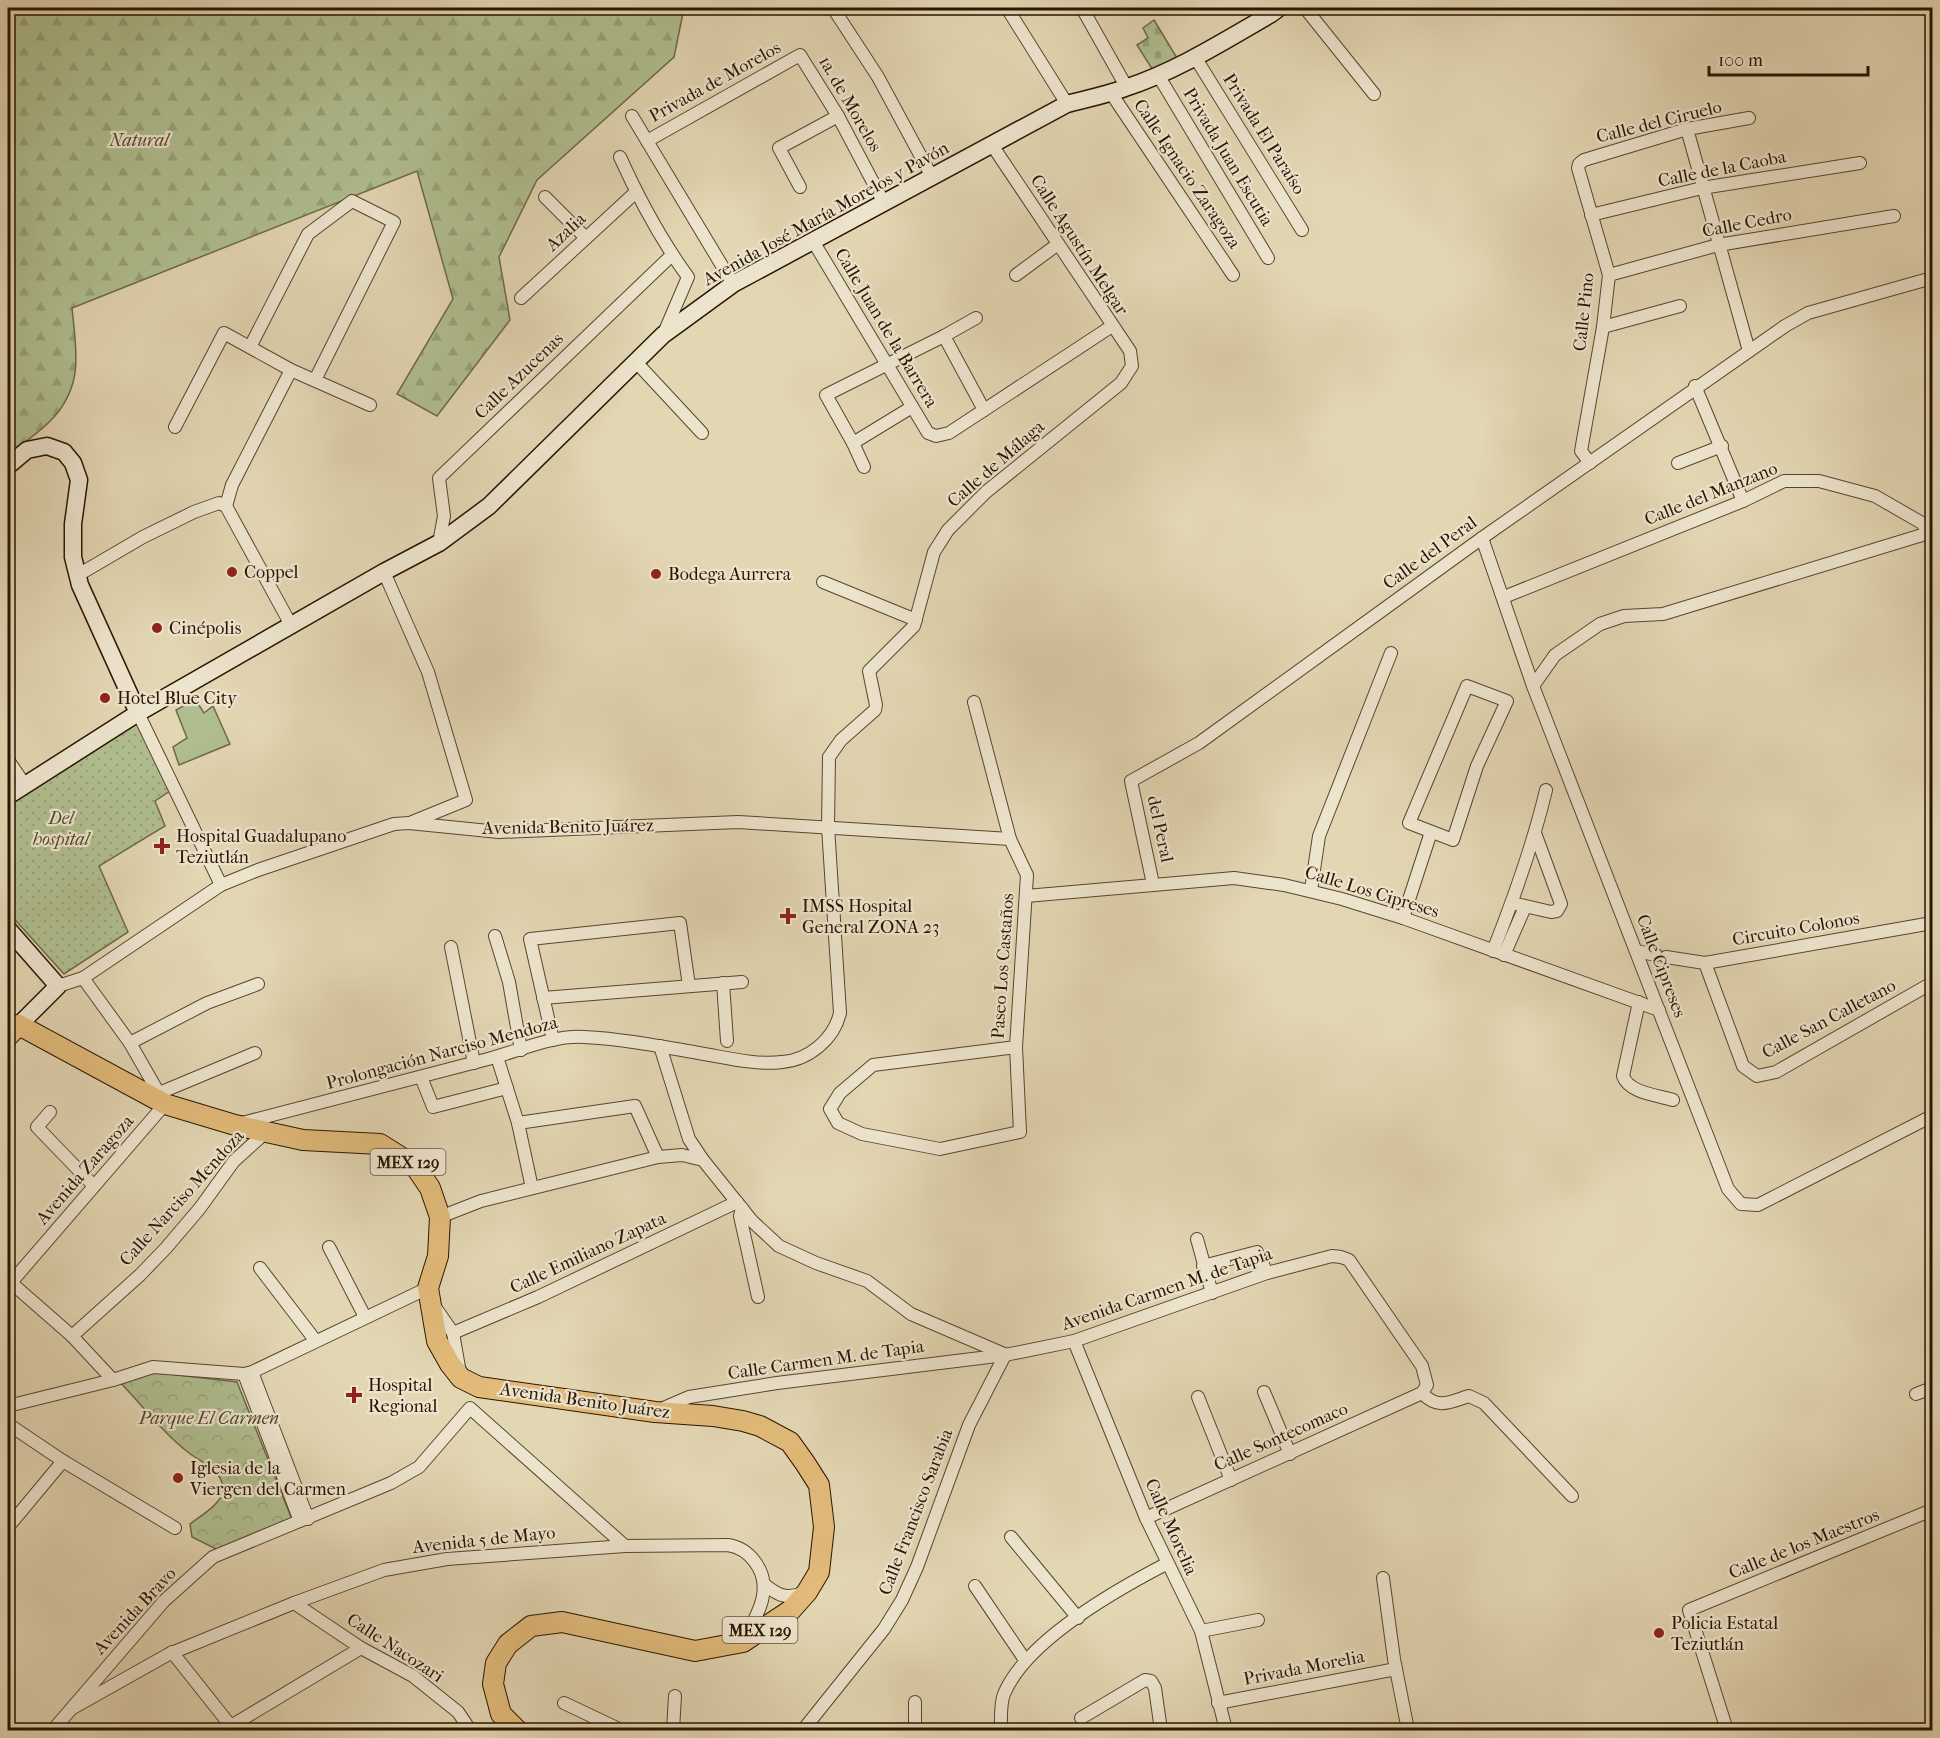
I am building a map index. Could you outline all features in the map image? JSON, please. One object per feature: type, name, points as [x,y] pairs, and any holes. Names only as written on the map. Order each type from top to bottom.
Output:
[{"type":"main road","name":"Avenida José María Morelos y Pavón","points":[[8,796],[138,713],[439,543],[489,506],[663,334],[733,284],[1067,104],[1127,88],[1158,75],[1195,57],[1279,8]]},
{"type":"main road","points":[[8,466],[27,450],[47,446],[64,452],[73,463],[79,480],[73,524],[73,557],[80,585],[138,713]]},
{"type":"main road","points":[[8,929],[58,986],[13,1030]]},
{"type":"main road","name":"MEX 129","points":[[13,1030],[158,1098],[235,1125],[303,1140],[380,1144],[415,1166],[430,1188],[440,1217],[438,1256],[429,1295],[437,1341],[460,1378]]},
{"type":"main road","name":"Avenida Benito Juárez","points":[[460,1378],[479,1387],[655,1412],[713,1416],[760,1426],[790,1442],[819,1485],[824,1527],[819,1572],[807,1592],[791,1610],[743,1642],[695,1651],[562,1622],[531,1626],[508,1644],[496,1663],[493,1684],[501,1714],[517,1731]]},
{"type":"street","points":[[833,8],[879,77],[932,177]]},
{"type":"street","points":[[1082,8],[1127,88]]},
{"type":"street","points":[[1305,8],[1374,94]]},
{"type":"street","points":[[1010,9],[1067,104]]},
{"type":"street","name":"1a. de Morelos","points":[[801,56],[838,116],[884,203]]},
{"type":"street","name":"Privada de Morelos","points":[[647,141],[801,56]]},
{"type":"street","name":"Privada El Paraíso","points":[[1195,57],[1302,230]]},
{"type":"street","name":"Privada Juan Escutia","points":[[1158,75],[1268,258]]},
{"type":"street","name":"Calle Ignacio Zaragoza","points":[[1111,93],[1233,275]]},
{"type":"street","points":[[632,116],[733,284]]},
{"type":"street","points":[[800,187],[779,148],[838,116]]},
{"type":"street","name":"Calle del Ciruelo","points":[[1579,164],[1584,160],[1687,129],[1749,118]]},
{"type":"street","points":[[1687,129],[1749,351]]},
{"type":"street","name":"Calle Agustín Melgar","points":[[992,145],[1130,351],[1132,366]]},
{"type":"street","points":[[620,157],[636,192],[672,255],[688,277],[663,334]]},
{"type":"street","name":"Calle de la Caoba","points":[[1591,215],[1702,188],[1860,163]]},
{"type":"street","name":"Calle Pino","points":[[1579,164],[1578,168],[1609,275],[1603,327],[1581,451],[1590,463]]},
{"type":"street","name":"Azalia","points":[[521,298],[636,192]]},
{"type":"street","points":[[544,197],[586,238]]},
{"type":"street","points":[[250,347],[308,234],[352,201],[394,222],[315,380]]},
{"type":"street","name":"Calle Cedro","points":[[1609,275],[1718,245],[1894,216]]},
{"type":"street","name":"Calle Juan de la Barrera","points":[[813,241],[928,433],[936,436],[949,433],[984,410]]},
{"type":"street","points":[[1016,275],[1058,244]]},
{"type":"street","name":"Calle Azucenas","points":[[439,543],[444,516],[439,478],[672,255]]},
{"type":"street","name":"Calle del Peral","points":[[1131,781],[1199,743],[1695,386],[1785,326],[1809,313],[1932,278]]},
{"type":"street","points":[[1603,327],[1680,306]]},
{"type":"street","points":[[864,467],[854,442],[826,396],[976,318]]},
{"type":"street","points":[[944,336],[984,410],[1112,326]]},
{"type":"street","points":[[175,426],[224,333],[291,370],[370,405]]},
{"type":"street","points":[[636,362],[702,434]]},
{"type":"street","name":"Calle de Málaga","points":[[828,827],[830,757],[841,740],[874,710],[876,705],[869,671],[910,631],[916,620],[934,552],[948,530],[986,492],[1121,383],[1132,366]]},
{"type":"street","points":[[226,506],[232,485],[291,370]]},
{"type":"street","points":[[1695,386],[1722,446],[1743,501]]},
{"type":"street","points":[[854,442],[912,407]]},
{"type":"street","points":[[1678,463],[1722,446]]},
{"type":"street","name":"Calle del Manzano","points":[[1504,597],[1743,501],[1784,481],[1819,481],[1875,496],[1922,523],[1930,532]]},
{"type":"street","points":[[78,575],[143,537],[194,512],[219,503],[226,506],[291,626]]},
{"type":"street","points":[[1533,686],[1555,655],[1600,624],[1624,616],[1663,614],[1930,532]]},
{"type":"street","name":"Calle Cipreses","points":[[1482,538],[1533,686],[1728,1189],[1741,1204],[1758,1204],[1932,1116]]},
{"type":"street","points":[[384,572],[428,672],[466,800],[409,823]]},
{"type":"street","points":[[823,582],[916,620]]},
{"type":"street","points":[[1311,890],[1319,837],[1391,653]]},
{"type":"street","points":[[1467,686],[1507,701],[1477,766],[1453,840],[1431,832],[1409,823],[1467,686]]},
{"type":"street","name":"Paseo Los Castaños","points":[[974,702],[1010,839],[1027,875],[1016,1047],[1020,1132],[940,1149],[862,1134],[838,1123],[830,1109],[840,1093],[873,1065],[1016,1047]]},
{"type":"street","points":[[138,713],[221,885]]},
{"type":"street","points":[[8,760],[25,785]]},
{"type":"street","name":"del Peral","points":[[1131,781],[1154,884]]},
{"type":"street","points":[[1499,953],[1546,790]]},
{"type":"street","name":"Avenida Benito Juárez","points":[[58,986],[83,978],[221,885],[258,870],[394,824],[409,823],[499,832],[738,822],[1010,839]]},
{"type":"street","name":"Prolongación Narciso Mendoza","points":[[235,1125],[553,1041],[583,1037],[660,1046],[736,1059],[782,1062],[803,1057],[829,1038],[838,1023],[840,1013],[828,827]]},
{"type":"street","points":[[1403,918],[1431,832]]},
{"type":"street","points":[[1512,903],[1551,912],[1557,910],[1561,904],[1535,833]]},
{"type":"street","name":"Calle Los Cipreses","points":[[1026,896],[1234,878],[1311,890],[1403,918],[1659,1010]]},
{"type":"street","points":[[1499,953],[1525,907]]},
{"type":"street","name":"Circuito Colonos","points":[[1636,951],[1705,963],[1932,922]]},
{"type":"street","points":[[553,1041],[530,939],[680,923],[689,986]]},
{"type":"street","points":[[495,936],[509,982],[521,1050]]},
{"type":"street","points":[[451,946],[474,1063]]},
{"type":"street","name":"Calle San Calletano","points":[[1705,963],[1743,1066],[1757,1076],[1776,1072],[1932,983]]},
{"type":"street","points":[[83,978],[130,1044],[158,1098],[255,1053]]},
{"type":"street","points":[[543,998],[742,982]]},
{"type":"street","points":[[723,983],[727,1041]]},
{"type":"street","points":[[130,1044],[207,1003],[258,984]]},
{"type":"street","points":[[1639,1002],[1623,1076],[1625,1082],[1634,1089],[1673,1100]]},
{"type":"street","points":[[660,1046],[689,1140],[739,1205],[780,1246],[816,1263],[867,1281],[911,1314],[1005,1355]]},
{"type":"street","points":[[497,1057],[518,1123],[532,1188]]},
{"type":"street","points":[[421,1077],[433,1107],[507,1088]]},
{"type":"street","name":"Avenida Zaragoza","points":[[9,1283],[94,1186],[158,1098]]},
{"type":"street","points":[[518,1123],[635,1106],[658,1157]]},
{"type":"street","points":[[50,1112],[37,1127],[94,1186]]},
{"type":"street","name":"Calle Narciso Mendoza","points":[[72,1336],[153,1262],[200,1208],[234,1161],[266,1132]]},
{"type":"street","points":[[440,1217],[481,1201],[658,1157],[682,1155],[703,1160]]},
{"type":"street","points":[[739,1205],[758,1297]]},
{"type":"street","name":"Calle Emiliano Zapata","points":[[453,1333],[538,1297],[739,1205]]},
{"type":"street","points":[[1197,1239],[1212,1293]]},
{"type":"street","points":[[330,1247],[365,1317]]},
{"type":"street","points":[[1203,1266],[1257,1252],[1267,1273]]},
{"type":"street","name":"Avenida Carmen M. de Tapia","points":[[1005,1355],[1074,1341],[1267,1273],[1332,1256],[1349,1260],[1422,1366],[1424,1389]]},
{"type":"street","points":[[260,1268],[315,1340]]},
{"type":"street","points":[[9,1283],[72,1336],[113,1380]]},
{"type":"street","points":[[8,1406],[113,1380],[153,1367],[248,1373],[365,1317],[429,1295],[453,1333],[460,1378]]},
{"type":"street","name":"Calle Morelia","points":[[1074,1341],[1166,1564],[1201,1631],[1226,1731]]},
{"type":"street","name":"Calle Carmen M. de Tapia","points":[[655,1412],[689,1398],[755,1387],[1005,1355]]},
{"type":"street","name":"Calle Francisco Sarabia","points":[[803,1731],[884,1629],[902,1600],[917,1567],[969,1425],[1005,1355]]},
{"type":"street","points":[[248,1373],[304,1520]]},
{"type":"street","points":[[1916,1394],[1932,1388]]},
{"type":"street","points":[[1424,1389],[1430,1401],[1441,1404],[1469,1396],[1484,1402],[1572,1496]]},
{"type":"street","name":"Calle Sontecomaco","points":[[1146,1518],[1290,1454],[1424,1389]]},
{"type":"street","points":[[1264,1392],[1290,1454]]},
{"type":"street","points":[[1198,1397],[1231,1480]]},
{"type":"street","name":"Avenida Bravo","points":[[53,1731],[164,1601],[213,1557],[391,1483],[419,1467],[470,1408],[625,1546]]},
{"type":"street","points":[[8,1424],[63,1461],[175,1528]]},
{"type":"street","points":[[8,1527],[63,1461]]},
{"type":"street","name":"Calle de los Maestros","points":[[1727,1731],[1689,1610],[1932,1510]]},
{"type":"street","points":[[1011,1537],[1078,1618]]},
{"type":"street","name":"Avenida 5 de Mayo","points":[[71,1709],[170,1653],[384,1570],[447,1559],[625,1546],[728,1545],[744,1550],[754,1559],[762,1571],[765,1585]]},
{"type":"street","points":[[1001,1731],[1003,1697],[1013,1675],[1024,1660],[1055,1633],[1129,1583],[1166,1564]]},
{"type":"street","points":[[1383,1578],[1396,1669],[1408,1731]]},
{"type":"street","points":[[743,1642],[760,1611],[765,1585],[784,1597],[807,1592]]},
{"type":"street","points":[[975,1586],[1024,1660]]},
{"type":"street","name":"Calle Nacozari","points":[[294,1603],[363,1649],[412,1676],[458,1712],[470,1731]]},
{"type":"street","points":[[1201,1631],[1258,1620]]},
{"type":"street","points":[[170,1653],[230,1729],[363,1649]]},
{"type":"street","name":"Privada Morelia","points":[[1218,1703],[1396,1669]]},
{"type":"street","points":[[1081,1718],[1145,1680],[1151,1681],[1155,1688],[1161,1731]]},
{"type":"street","points":[[673,1731],[675,1696]]},
{"type":"street","points":[[915,1702],[915,1731]]},
{"type":"street","points":[[564,1703],[621,1731]]},
{"type":"green space","name":"Natural","points":[[8,8],[684,8],[674,57],[537,180],[499,257],[510,320],[437,416],[397,394],[453,299],[417,171],[72,308],[76,366],[70,392],[54,417],[8,456]]},
{"type":"green space","points":[[1154,20],[1177,58],[1154,72],[1137,45],[1148,38],[1143,28]]},
{"type":"green space","points":[[195,699],[204,713],[213,706],[230,744],[179,765],[173,747],[187,738],[176,710]]},
{"type":"green space","name":"Del hospital","points":[[140,717],[173,789],[155,801],[165,826],[99,866],[128,932],[64,974],[8,912],[8,798]]},
{"type":"green space","name":"Parque El Carmen","points":[[152,1372],[237,1382],[293,1522],[220,1551],[192,1537],[190,1524],[211,1509],[220,1499],[222,1482],[215,1471],[170,1437],[118,1380]]},
{"type":"place","name":"Coppel","points":[[232,572]]},
{"type":"place","name":"Bodega Aurrera","points":[[656,574]]},
{"type":"place","name":"Cinépolis","points":[[157,628]]},
{"type":"place","name":"Hotel Blue City","points":[[105,698]]},
{"type":"place","name":"Hospital Guadalupano Teziutlán","points":[[162,846]]},
{"type":"place","name":"IMSS Hospital General ZONA 23","points":[[788,916]]},
{"type":"place","name":"Hospital Regional","points":[[354,1395]]},
{"type":"place","name":"Iglesia de la Viergen del Carmen","points":[[178,1478]]},
{"type":"place","name":"Policia Estatal Teziutlán","points":[[1659,1633]]}]
